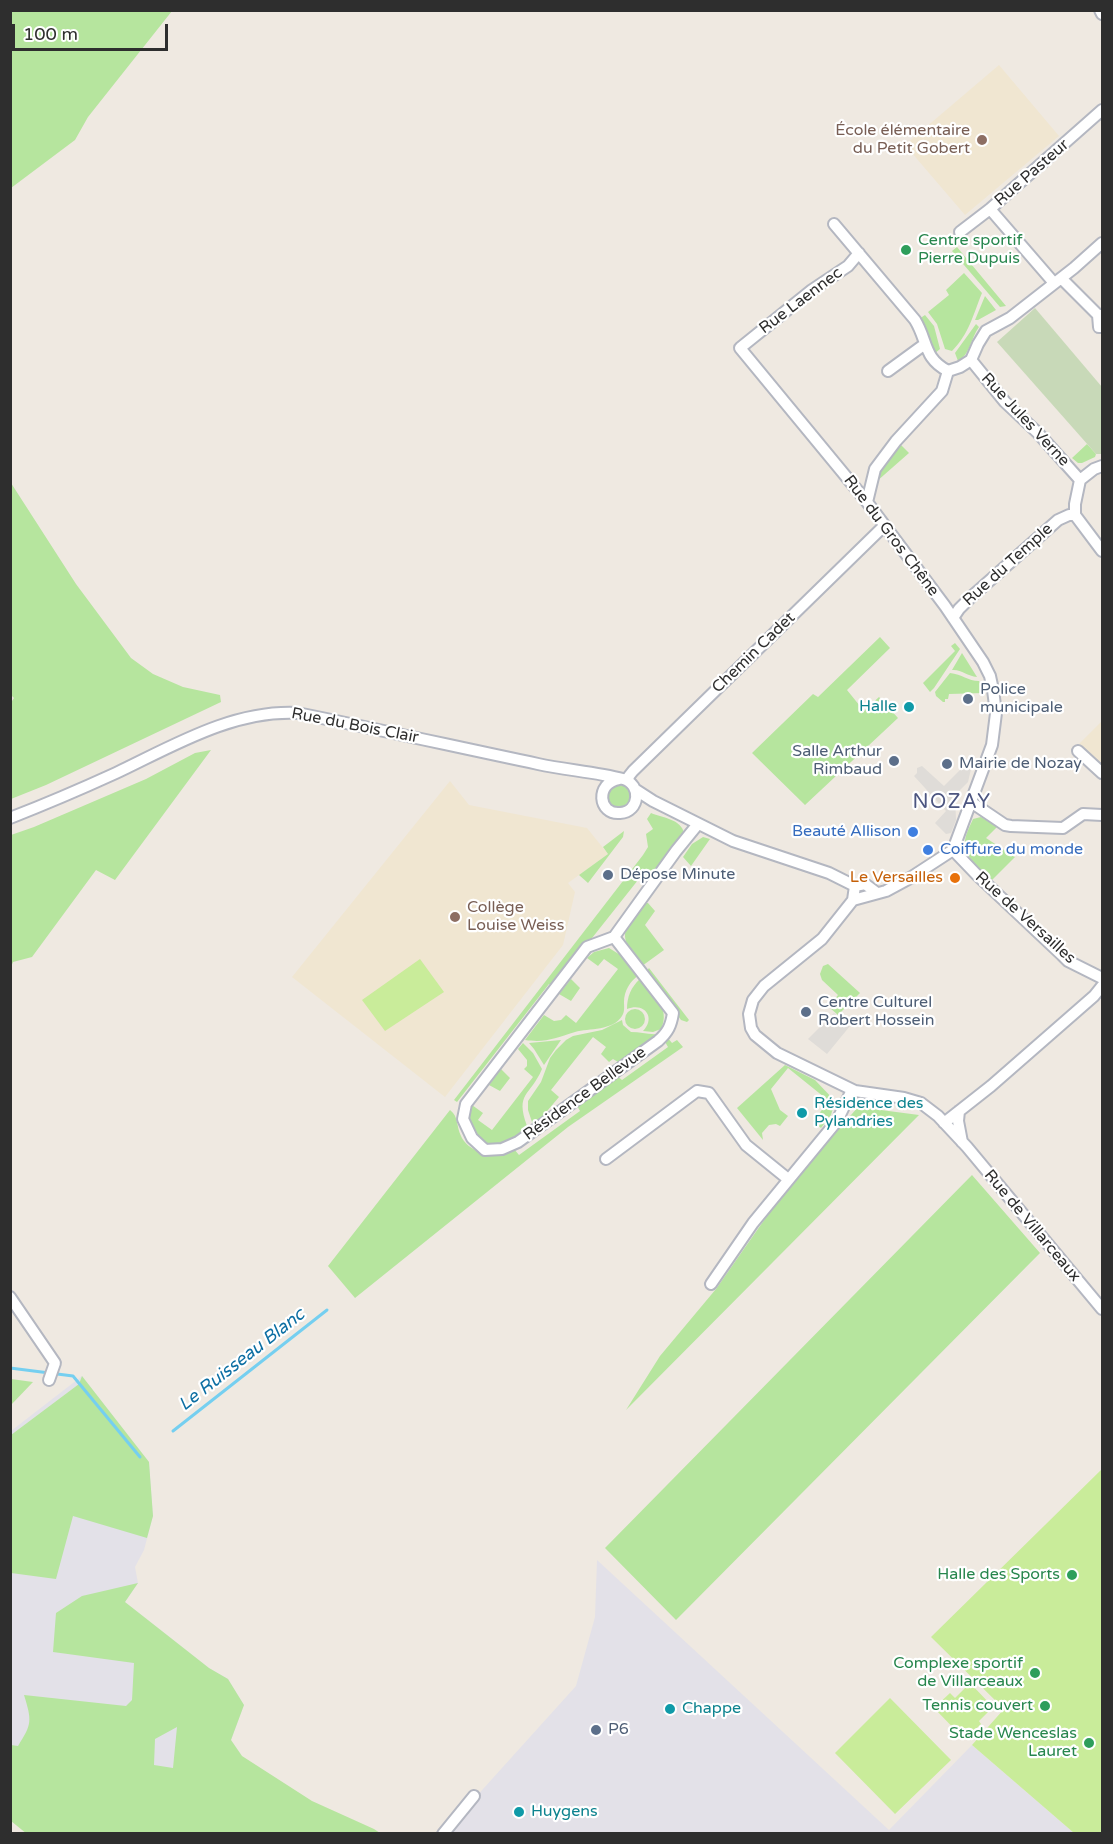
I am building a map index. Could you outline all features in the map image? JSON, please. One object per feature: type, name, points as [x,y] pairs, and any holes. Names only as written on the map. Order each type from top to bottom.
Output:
[{"type":"street","name":"Rue Pasteur","points":[[960,232],[990,209],[1102,110]]},
{"type":"street","points":[[990,209],[1058,281],[1100,315],[1099,327],[1102,327]]},
{"type":"street","points":[[834,224],[915,320],[933,361],[948,371]]},
{"type":"street","points":[[948,371],[971,360],[986,331],[1010,318],[1102,243]]},
{"type":"street","name":"Rue Laennec","points":[[741,348],[812,290],[848,266],[859,253]]},
{"type":"street","points":[[888,371],[925,344]]},
{"type":"street","name":"Rue du Gros Chêne","points":[[741,348],[867,502],[983,662],[990,676],[996,713],[992,744],[971,802]]},
{"type":"street","name":"Rue Jules Verne","points":[[971,360],[1005,402],[1038,433],[1080,480]]},
{"type":"street","points":[[867,502],[875,469],[896,441],[942,391],[948,371]]},
{"type":"street","points":[[1102,466],[1080,480],[1075,504],[1075,515],[1102,550]]},
{"type":"street","name":"Rue du Temple","points":[[953,618],[970,598],[1058,520],[1075,515]]},
{"type":"street","name":"Chemin Cadet","points":[[623,780],[884,526]]},
{"type":"street","name":"Rue du Bois Clair","points":[[10,818],[221,725],[262,713],[297,713],[623,780]]},
{"type":"street","points":[[1078,751],[1102,773]]},
{"type":"street","name":"Rue du Bois Clair","points":[[573,771],[590,780],[603,791]]},
{"type":"street","points":[[653,801],[634,805],[626,812],[616,813],[610,811],[602,800],[603,791],[609,782],[623,780],[653,801],[733,841],[829,873],[855,886],[865,884],[878,893]]},
{"type":"street","points":[[634,805],[636,790]]},
{"type":"street","points":[[855,886],[853,900],[886,891],[953,849],[971,802],[1005,825],[1011,826],[1063,828],[1083,814],[1102,815]]},
{"type":"street","points":[[614,938],[698,824]]},
{"type":"street","name":"Rue de Versailles","points":[[953,849],[976,874],[1068,961],[1102,978]]},
{"type":"street","name":"Rue de Villarceaux","points":[[853,900],[822,939],[764,986],[753,1000],[749,1014],[751,1028],[755,1035],[777,1053],[852,1090],[921,1103],[962,1142],[1102,1309]]},
{"type":"street","name":"Résidence Bellevue","points":[[614,938],[673,1013],[672,1024],[668,1032],[518,1142],[502,1149],[485,1150],[471,1138],[462,1119],[466,1104],[587,947],[614,938]]},
{"type":"street","points":[[944,1123],[1028,1054],[1094,996],[1102,986]]},
{"type":"street","points":[[711,1284],[753,1223],[837,1121],[852,1090]]},
{"type":"street","points":[[606,1159],[697,1091],[703,1091],[709,1093],[746,1144],[788,1179]]},
{"type":"street","points":[[959,1111],[958,1121],[962,1142]]},
{"type":"street","points":[[10,1297],[56,1363],[49,1380]]},
{"type":"street","points":[[443,1833],[474,1796]]},
{"type":"shaded area","name":"École élémentaire du Petit Gobert","points":[[999,65],[1059,136],[965,215],[905,145]]},
{"type":"shaded area","points":[[1102,721],[1102,766],[1079,744]]},
{"type":"shaded area","points":[[966,764],[971,769],[968,782],[955,795],[956,820],[951,833],[946,834],[935,823],[946,811],[914,776],[917,768],[922,766],[944,786]]},
{"type":"shaded area","name":"Collège Louise Weiss","points":[[450,781],[469,805],[587,828],[608,854],[568,883],[575,892],[563,945],[445,1097],[292,977]]},
{"type":"shaded area","points":[[834,1013],[850,1026],[827,1054],[808,1039]]},
{"type":"shaded area","points":[[82,1376],[149,1462],[153,1516],[144,1550],[135,1567],[138,1583],[125,1602],[209,1668],[228,1679],[244,1705],[231,1740],[242,1756],[215,1798],[11,1782],[11,1431]]},
{"type":"shaded area","points":[[597,1560],[889,1830],[972,1745],[1074,1833],[447,1834],[474,1799],[576,1686],[595,1617]]},
{"type":"green space","points":[[11,10],[172,11],[88,117],[75,140],[11,188]]},
{"type":"green space","points":[[957,247],[1006,306],[1000,307],[952,251]]},
{"type":"green space","points":[[964,273],[982,293],[967,331],[952,351],[945,349],[937,324],[928,312],[949,295],[946,290]]},
{"type":"green space","points":[[985,296],[996,310],[975,320]]},
{"type":"green space","points":[[1035,308],[1102,387],[1102,454],[1096,454],[997,342]]},
{"type":"green space","points":[[925,315],[934,326],[940,349],[934,354],[919,319]]},
{"type":"green space","points":[[976,324],[979,327],[968,351],[958,361],[955,353]]},
{"type":"green space","points":[[1087,444],[1096,454],[1095,457],[1078,463],[1072,458]]},
{"type":"green space","points":[[901,445],[909,453],[876,482],[883,467]]},
{"type":"green space","points":[[11,483],[76,584],[131,658],[153,674],[183,687],[220,695],[221,702],[46,785],[11,799],[10,704],[14,698],[10,694]]},
{"type":"green space","points":[[880,637],[890,648],[847,690],[864,711],[879,697],[898,718],[805,805],[752,753],[813,694],[818,697]]},
{"type":"green space","points":[[955,643],[960,649],[930,692],[923,683],[955,651],[951,646]]},
{"type":"green space","points":[[962,653],[977,677],[952,670]]},
{"type":"green space","points":[[950,673],[979,681],[984,693],[949,694],[948,699],[943,702],[935,692]]},
{"type":"green space","points":[[211,750],[115,880],[96,870],[32,957],[13,962],[11,967],[11,835],[146,779],[195,753]]},
{"type":"green space","points":[[619,785],[627,788],[630,796],[627,804],[619,807],[611,804],[608,796],[611,788]]},
{"type":"green space","points":[[651,813],[675,822],[684,833],[649,881],[642,875],[554,986],[549,984],[457,1102],[454,1100],[643,855],[648,847],[646,834],[653,829],[647,819]]},
{"type":"green space","points":[[981,817],[997,827],[986,838],[1015,857],[992,880],[974,864],[966,848],[966,836],[973,819]]},
{"type":"green space","points":[[624,831],[623,837],[588,883],[579,875],[608,854],[603,847]]},
{"type":"green space","points":[[703,837],[710,839],[691,866],[683,857],[692,844]]},
{"type":"green space","points":[[645,903],[648,903],[655,911],[645,925],[664,950],[642,966],[629,947],[625,934],[631,921]]},
{"type":"green space","points":[[609,948],[622,956],[639,975],[626,990],[624,1012],[618,1021],[607,1027],[550,1039],[525,1040],[544,1015],[554,1021],[561,1020],[566,1015],[576,1023],[618,969],[604,959],[598,966],[587,958],[594,952]]},
{"type":"green space","points":[[420,959],[444,992],[385,1031],[362,1000]]},
{"type":"green space","points":[[828,964],[860,993],[838,1015],[830,1008],[830,1005],[838,995],[822,980],[820,974],[823,966]]},
{"type":"green space","points":[[649,968],[689,1020],[687,1022],[681,1020],[646,972]]},
{"type":"green space","points":[[571,979],[580,988],[571,1001],[559,994]]},
{"type":"green space","points":[[640,979],[655,996],[664,1014],[661,1029],[653,1032],[643,1031],[649,1021],[643,1009],[633,1007],[627,1009],[630,992]]},
{"type":"green space","points":[[635,1009],[642,1012],[645,1019],[642,1026],[635,1029],[628,1026],[625,1019],[628,1012]]},
{"type":"green space","points":[[622,1020],[623,1025],[631,1032],[659,1034],[618,1062],[613,1059],[609,1062],[601,1054],[606,1047],[593,1037],[551,1090],[559,1097],[533,1125],[528,1110],[528,1101],[541,1082],[550,1058],[556,1050],[573,1036],[602,1030]]},
{"type":"green space","points":[[667,1037],[672,1043],[677,1040],[683,1047],[568,1127],[355,1298],[328,1266],[450,1110],[456,1119],[463,1140],[471,1148],[492,1156],[514,1149],[519,1155],[580,1111],[576,1104],[616,1075],[622,1080],[668,1047],[664,1040]]},
{"type":"green space","points":[[561,1040],[544,1065],[529,1043]]},
{"type":"green space","points":[[523,1043],[533,1053],[542,1069],[523,1100],[527,1126],[510,1141],[489,1147],[473,1135],[467,1116],[472,1105],[483,1113],[478,1120],[492,1130],[533,1077],[524,1069],[527,1066],[527,1060],[518,1049]]},
{"type":"green space","points":[[785,1065],[815,1080],[835,1101],[831,1115],[821,1128],[813,1121],[829,1101],[788,1068],[771,1089],[780,1110],[788,1116],[780,1126],[769,1125],[762,1133],[763,1140],[737,1108]]},
{"type":"green space","points":[[501,1069],[510,1078],[500,1091],[489,1085]]},
{"type":"green space","points":[[858,1107],[919,1115],[626,1410],[660,1356],[716,1289],[783,1193]]},
{"type":"green space","points":[[972,1175],[1040,1253],[676,1620],[605,1548]]},
{"type":"green space","points":[[82,1376],[149,1462],[153,1516],[147,1538],[73,1516],[56,1579],[11,1573],[11,1435],[79,1384]]},
{"type":"green space","points":[[10,1379],[33,1382],[11,1405]]},
{"type":"green space","name":"Complexe sportif de Villarceaux","points":[[1102,1469],[1102,1833],[1074,1833],[972,1745],[1004,1709],[931,1637]]},
{"type":"green space","points":[[138,1583],[125,1602],[209,1668],[228,1679],[244,1705],[231,1740],[242,1756],[312,1801],[380,1833],[27,1834],[11,1821],[11,1745],[18,1746],[28,1727],[29,1717],[24,1695],[126,1706],[132,1700],[134,1663],[53,1652],[56,1613],[82,1596]],"holes":[[[177,1727],[173,1768],[154,1765],[155,1739]]]},
{"type":"green space","points":[[970,1683],[993,1707],[979,1721],[981,1724],[965,1740],[934,1708],[950,1693],[955,1698]]},
{"type":"green space","points":[[890,1698],[951,1760],[895,1814],[835,1753]]},
{"type":"waterway","name":"Le Ruisseau Blanc","points":[[173,1431],[327,1310]]},
{"type":"waterway","name":"Le Ruisseau Blanc","points":[[10,1368],[73,1376],[140,1457]]},
{"type":"place","name":"École élémentaire du Petit Gobert","points":[[982,140]]},
{"type":"place","name":"Centre sportif Pierre Dupuis","points":[[906,250]]},
{"type":"place","name":"Police municipale","points":[[968,699]]},
{"type":"place","name":"Halle","points":[[909,707]]},
{"type":"place","name":"Salle Arthur Rimbaud","points":[[894,761]]},
{"type":"place","name":"Mairie de Nozay","points":[[947,764]]},
{"type":"place","name":"Beauté Allison","points":[[913,832]]},
{"type":"place","name":"Coiffure du monde","points":[[928,850]]},
{"type":"place","name":"Dépose Minute","points":[[608,875]]},
{"type":"place","name":"Le Versailles","points":[[955,878]]},
{"type":"place","name":"Collège Louise Weiss","points":[[455,917]]},
{"type":"place","name":"Centre Culturel Robert Hossein","points":[[806,1012]]},
{"type":"place","name":"Résidence des Pylandries","points":[[802,1113]]},
{"type":"place","name":"Halle des Sports","points":[[1072,1575]]},
{"type":"place","name":"Complexe sportif de Villarceaux","points":[[1035,1673]]},
{"type":"place","name":"Tennis couvert","points":[[1045,1706]]},
{"type":"place","name":"Chappe","points":[[670,1709]]},
{"type":"place","name":"P6","points":[[596,1730]]},
{"type":"place","name":"Stade Wenceslas Lauret","points":[[1089,1743]]},
{"type":"place","name":"Huygens","points":[[519,1812]]},
{"type":"district","name":"NOZAY","points":[[952,803]]}]
